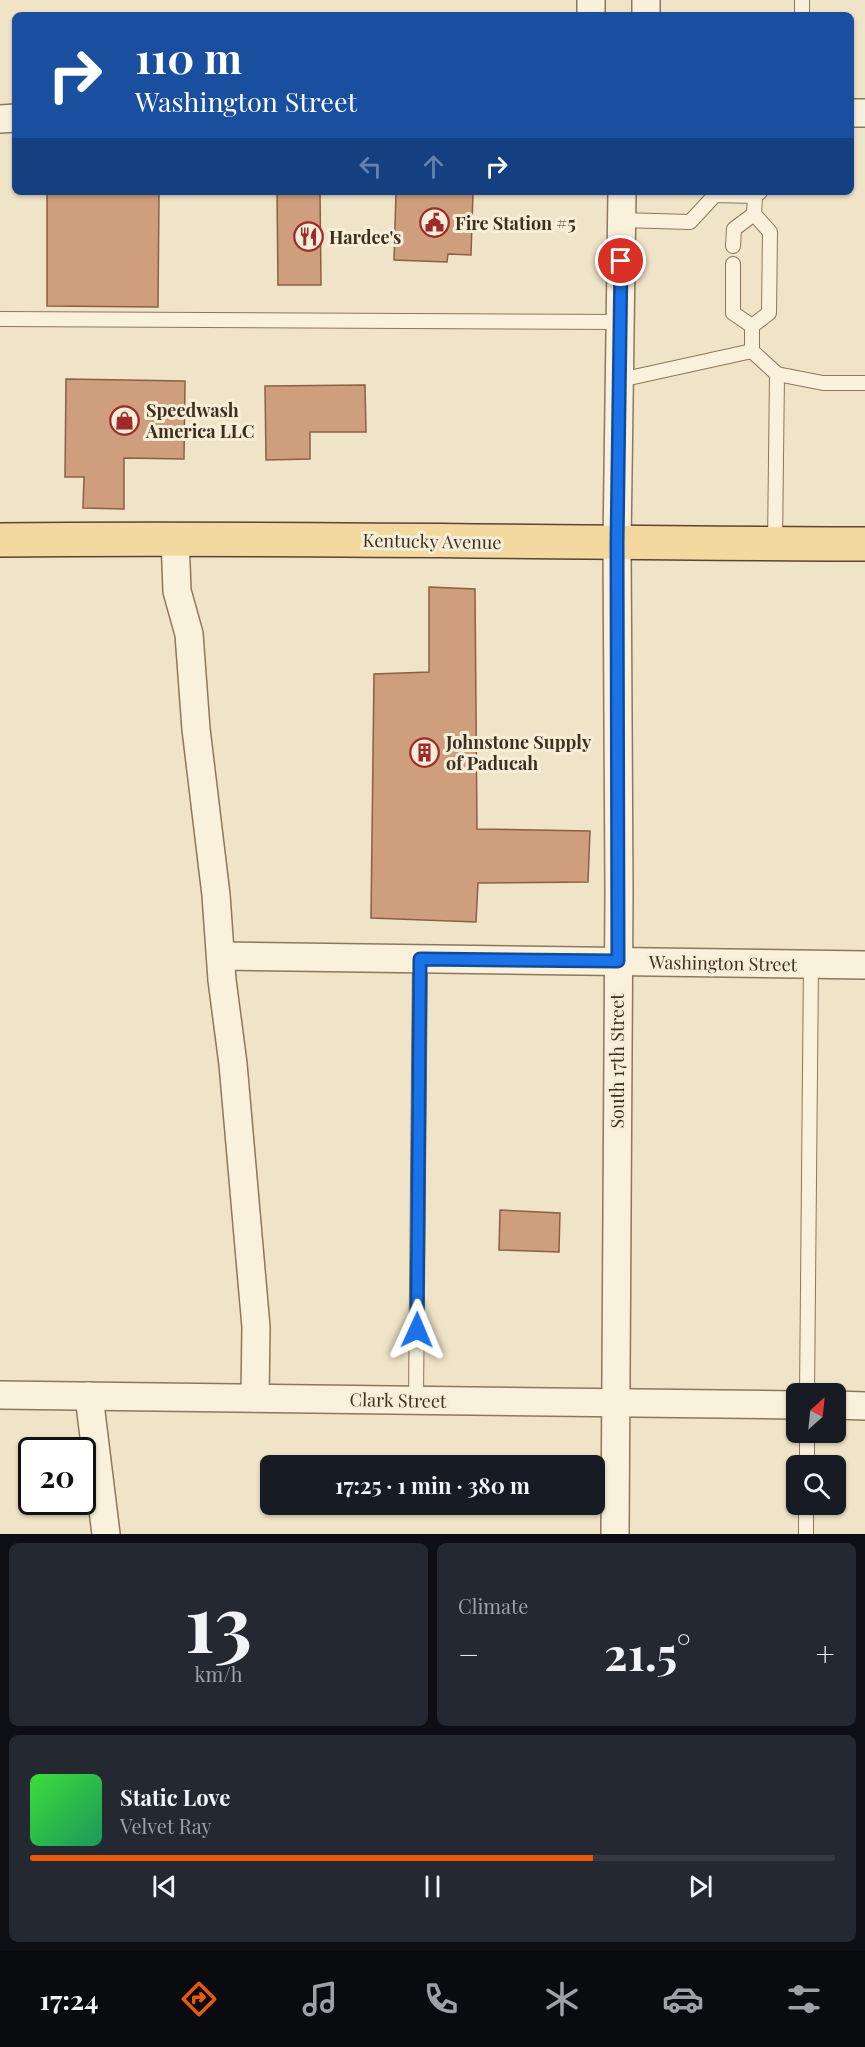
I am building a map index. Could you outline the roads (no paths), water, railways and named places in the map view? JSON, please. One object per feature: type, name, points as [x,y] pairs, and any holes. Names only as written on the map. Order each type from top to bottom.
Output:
[{"type":"main road","name":"Kentucky Avenue","points":[[0,540],[175,538],[617,544],[865,544]]},
{"type":"street","name":"South 17th Street","points":[[615,1534],[618,961],[617,544],[622,195]]},
{"type":"street","points":[[175,538],[177,591],[189,634],[196,729],[233,1064],[253,1289],[255,1398]]},
{"type":"street","name":"Washington Street","points":[[221,956],[865,965]]},
{"type":"street","name":"Clark Street","points":[[0,1395],[786,1405]]},
{"type":"street","points":[[89,1396],[106,1534]]},
{"type":"street","points":[[846,1405],[865,1406]]},
{"type":"lane","points":[[621,220],[690,222],[715,195]]},
{"type":"lane","points":[[733,246],[734,229],[754,214],[757,195]]},
{"type":"lane","points":[[752,327],[769,313],[770,232],[754,214]]},
{"type":"lane","points":[[733,264],[733,313],[752,327]]},
{"type":"lane","points":[[0,319],[620,322]]},
{"type":"lane","points":[[752,327],[752,351],[777,374],[823,383],[865,383]]},
{"type":"lane","points":[[620,380],[752,351]]},
{"type":"lane","points":[[775,544],[777,374]]},
{"type":"lane","points":[[416,1400],[420,959]]},
{"type":"lane","points":[[807,1383],[811,964]]},
{"type":"lane","points":[[806,1515],[806,1534]]},
{"type":"place","name":"Fire Station #5","points":[[434,223]]},
{"type":"place","name":"Hardee's","points":[[308,237]]},
{"type":"place","name":"Speedwash America LLC","points":[[125,420]]},
{"type":"place","name":"Johnstone Supply of Paducah","points":[[425,752]]}]
